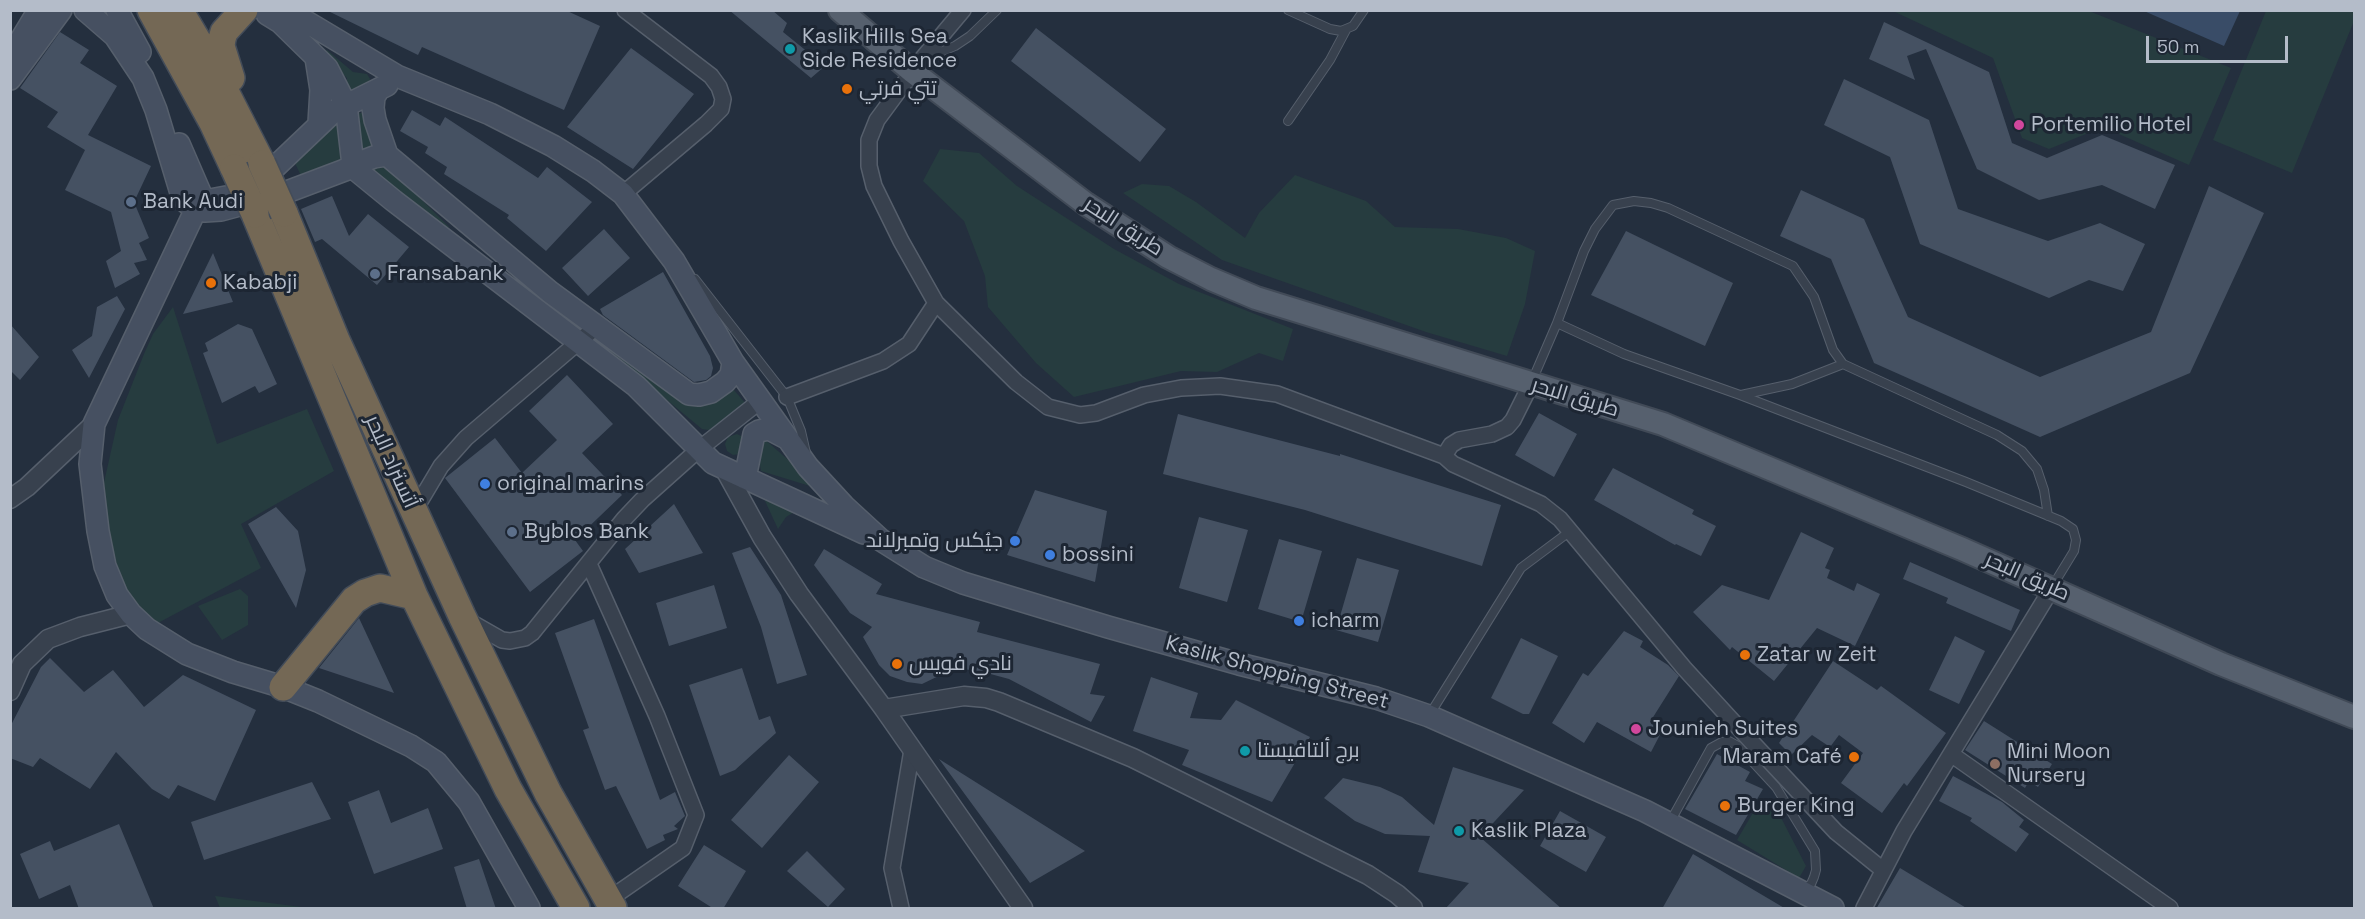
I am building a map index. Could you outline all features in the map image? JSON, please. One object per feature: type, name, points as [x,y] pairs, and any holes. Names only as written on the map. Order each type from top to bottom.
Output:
[{"type":"highway","name":"أتستراد البحر","points":[[151,10],[213,123],[255,214],[414,596],[508,789],[576,909]]},
{"type":"highway","name":"أتستراد البحر","points":[[179,10],[210,62],[262,164],[336,340],[462,616],[548,793],[611,904]]},
{"type":"highway","points":[[244,10],[224,32],[221,46],[244,116],[247,134]]},
{"type":"highway","points":[[284,687],[354,600],[380,588],[414,596]]},
{"type":"main road","points":[[10,58],[39,10]]},
{"type":"main road","points":[[10,79],[61,10]]},
{"type":"main road","points":[[85,10],[115,36],[143,78],[156,110],[181,193],[196,209],[221,210],[284,193],[374,157],[387,155]]},
{"type":"main road","points":[[117,10],[150,72],[202,197],[210,200],[218,200],[250,186],[273,169],[319,123],[346,105],[387,84],[397,83],[423,88]]},
{"type":"main road","points":[[261,10],[280,22],[327,68],[346,105],[353,165],[356,170],[636,386],[698,450],[725,470],[881,540]]},
{"type":"main road","points":[[273,10],[300,18],[397,76],[423,88]]},
{"type":"main road","name":"طريق البحر","points":[[840,10],[917,66],[1086,204],[1126,232],[1203,274],[1256,298],[1663,424],[2052,588],[2221,664],[2355,717]]},
{"type":"main road","points":[[315,54],[321,90],[319,123]]},
{"type":"main road","name":"Kaslik Shopping Street","points":[[423,88],[490,114],[553,146],[593,171],[623,194],[674,261],[733,362],[808,467],[844,506],[881,540],[924,567],[963,583],[1130,633],[1239,664],[1376,698],[1430,716],[1586,783],[1802,891],[1833,909]]},
{"type":"main road","points":[[379,89],[374,97],[375,120],[387,155],[508,258],[596,327],[689,394],[699,395],[711,392],[725,382],[730,375],[733,362]]},
{"type":"main road","points":[[196,209],[94,424],[90,464],[98,531],[105,566],[117,595],[131,614],[147,629],[187,654],[233,672],[284,687],[411,746],[436,762],[469,802],[529,909]]},
{"type":"main road","points":[[746,478],[754,434],[769,429],[789,440]]},
{"type":"street","points":[[623,194],[706,124],[721,109],[723,99],[719,87],[711,76],[625,10]]},
{"type":"street","points":[[963,10],[917,66],[871,131],[869,166],[874,186],[936,303],[1016,382],[1039,401],[1055,410],[1080,415],[1144,395],[1181,388],[1236,387],[1277,394],[1444,456],[1453,464],[1541,504],[1560,519],[1684,668],[1749,739],[1836,832],[1883,870]]},
{"type":"street","points":[[788,396],[883,361],[909,344],[936,303]]},
{"type":"street","points":[[413,513],[431,481],[453,452],[596,327]]},
{"type":"street","points":[[1444,456],[1451,445],[1459,440],[1492,434],[1507,427],[1513,420],[1531,384]]},
{"type":"street","points":[[462,616],[502,640],[525,638],[545,620],[642,500],[698,450],[760,401]]},
{"type":"street","points":[[10,499],[27,488],[94,424]]},
{"type":"street","points":[[725,470],[762,537],[799,594],[884,710],[1023,909]]},
{"type":"street","points":[[589,564],[657,716],[696,815],[682,848],[611,904]]},
{"type":"street","points":[[1864,909],[1904,831],[2052,588]]},
{"type":"street","points":[[10,691],[22,664],[48,639],[80,627],[131,614]]},
{"type":"street","points":[[884,710],[964,696],[999,702],[1133,758],[1368,875],[1397,894],[1413,909]]},
{"type":"street","points":[[901,909],[892,868],[912,750]]},
{"type":"street","points":[[1951,754],[2169,909]]},
{"type":"lane","points":[[917,66],[963,41],[984,25],[997,10]]},
{"type":"lane","points":[[1288,10],[1330,29],[1346,30]]},
{"type":"lane","points":[[1288,121],[1330,60],[1346,30],[1353,26],[1364,10]]},
{"type":"lane","points":[[1531,384],[1584,251],[1595,230],[1613,204],[1634,201],[1651,203],[1692,218],[1793,266],[1814,297],[1833,350],[1843,364],[1987,431],[2022,451],[2037,469],[2044,490],[2048,516]]},
{"type":"lane","points":[[674,261],[690,273],[703,288],[788,396],[801,431],[808,467]]},
{"type":"lane","points":[[1557,323],[1624,354],[1740,395],[2069,525],[2076,540],[2071,558],[2052,588]]},
{"type":"lane","points":[[1740,395],[1799,381],[1843,364]]},
{"type":"lane","points":[[1430,716],[1521,568],[1569,532]]},
{"type":"lane","points":[[1669,824],[1711,748],[1729,741],[1738,746],[1776,787],[1815,851],[1814,877],[1811,884],[1802,891]]},
{"type":"green space","points":[[1893,11],[2089,11],[2231,68],[2189,165],[2103,127],[2049,149],[2022,138],[1993,58]]},
{"type":"green space","points":[[2266,11],[2354,11],[2354,21],[2292,173],[2213,140]]},
{"type":"green space","points":[[327,50],[353,72],[367,74],[370,79],[368,86],[351,92],[346,87],[347,78],[323,55]]},
{"type":"green space","points":[[357,113],[362,113],[379,150],[362,151],[357,146]]},
{"type":"green space","points":[[339,115],[346,157],[302,178],[295,163]]},
{"type":"green space","points":[[940,149],[979,153],[1017,186],[1114,249],[1179,284],[1293,329],[1283,361],[1259,353],[1217,372],[1181,371],[1074,397],[1036,363],[988,307],[985,276],[964,221],[923,181]]},
{"type":"green space","points":[[384,162],[449,227],[442,230],[371,172],[372,167]]},
{"type":"green space","points":[[1295,175],[1366,201],[1395,227],[1458,229],[1506,238],[1535,251],[1525,304],[1507,356],[1426,332],[1222,260],[1123,193],[1142,184],[1169,186],[1196,202],[1245,238],[1259,213]]},
{"type":"green space","points":[[173,307],[217,444],[307,409],[334,471],[241,524],[261,568],[156,624],[126,591],[109,541],[103,487],[118,420],[153,334]]},
{"type":"green space","points":[[615,348],[694,402],[733,389],[747,405],[715,431],[702,429],[609,352]]},
{"type":"green space","points":[[737,434],[743,437],[740,454],[733,455],[727,451],[725,444],[728,437]]},
{"type":"green space","points":[[763,438],[823,490],[761,471],[758,453]]},
{"type":"green space","points":[[760,490],[799,509],[786,517],[778,529]]},
{"type":"green space","points":[[240,589],[248,596],[248,625],[222,640],[198,606]]},
{"type":"green space","points":[[1761,799],[1776,808],[1806,866],[1799,878],[1737,840]]},
{"type":"green space","points":[[215,896],[309,908],[220,908]]},
{"type":"water","points":[[2144,11],[2240,11],[2224,46]]},
{"type":"building","points":[[326,10],[565,10],[600,26],[564,110],[422,47],[418,55]]},
{"type":"building","name":"Kaslik Hills Sea Side Residence","points":[[729,10],[772,10],[787,23],[783,32],[825,66],[811,78]]},
{"type":"building","points":[[1884,22],[1989,72],[2012,143],[2047,158],[2102,135],[2175,165],[2155,209],[2102,185],[2039,200],[1977,169],[1926,49],[1907,56],[1915,80],[1869,59]]},
{"type":"building","points":[[1036,28],[1166,129],[1140,162],[1011,61]]},
{"type":"building","points":[[60,32],[89,50],[80,63],[117,86],[88,135],[151,166],[134,202],[149,238],[139,243],[147,260],[134,263],[140,274],[115,288],[106,261],[121,251],[111,212],[65,190],[85,150],[47,127],[58,112],[20,88]]},
{"type":"building","points":[[631,48],[694,94],[633,169],[567,127]]},
{"type":"building","points":[[1844,79],[1929,120],[1958,209],[2048,241],[2100,223],[2145,244],[2123,291],[2089,280],[2049,298],[1920,244],[1890,157],[1824,125]]},
{"type":"building","points":[[412,110],[440,126],[445,117],[538,178],[547,167],[592,202],[546,251],[507,218],[509,215],[444,174],[447,167],[425,153],[428,147],[400,131]]},
{"type":"building","points":[[2209,186],[2264,213],[2190,373],[2040,437],[1874,363],[1831,259],[1780,236],[1801,190],[1864,219],[1908,317],[2040,377],[2151,332]]},
{"type":"building","points":[[332,196],[349,236],[368,214],[409,247],[377,285],[322,239],[315,242],[301,209]]},
{"type":"building","points":[[604,229],[630,258],[588,296],[562,268]]},
{"type":"building","points":[[1626,231],[1733,283],[1705,346],[1591,295]]},
{"type":"building","points":[[213,253],[233,302],[183,314]]},
{"type":"building","points":[[663,272],[710,356],[713,368],[711,376],[706,380],[694,382],[603,315],[600,309]]},
{"type":"building","points":[[117,296],[125,309],[89,378],[72,350],[92,336],[97,307]]},
{"type":"building","points":[[10,324],[39,357],[20,380],[10,370]]},
{"type":"building","points":[[238,324],[252,329],[277,384],[259,393],[255,386],[222,403],[203,353],[208,351],[205,343]]},
{"type":"building","points":[[567,375],[613,424],[582,453],[622,495],[575,540],[583,551],[530,592],[445,478],[495,438],[522,473],[557,440],[529,411]]},
{"type":"building","points":[[1539,413],[1577,434],[1554,477],[1515,455]]},
{"type":"building","points":[[1178,414],[1340,456],[1340,454],[1501,505],[1482,566],[1305,510],[1163,474]]},
{"type":"building","points":[[1613,468],[1694,510],[1692,514],[1716,526],[1701,556],[1675,545],[1594,500]]},
{"type":"building","points":[[1035,490],[1107,511],[1095,582],[1007,555]]},
{"type":"building","points":[[674,504],[703,553],[639,573],[625,549]]},
{"type":"building","points":[[276,507],[298,531],[306,570],[296,608],[248,524]]},
{"type":"building","points":[[1199,517],[1248,530],[1227,602],[1179,588]]},
{"type":"building","points":[[1801,532],[1834,548],[1825,568],[1830,570],[1827,578],[1854,591],[1857,583],[1880,594],[1855,646],[1817,628],[1774,681],[1732,647],[1730,650],[1693,612],[1722,585],[1769,600]]},
{"type":"building","points":[[1279,539],[1322,551],[1301,622],[1258,609]]},
{"type":"building","points":[[750,547],[781,595],[807,675],[777,684],[761,627],[732,553]]},
{"type":"building","points":[[824,549],[882,584],[876,594],[980,622],[977,632],[1100,664],[1090,694],[1105,696],[1091,722],[1009,679],[983,672],[963,669],[949,671],[922,684],[890,676],[879,665],[863,637],[872,627],[850,613],[814,565]]},
{"type":"building","points":[[1357,558],[1399,570],[1378,642],[1336,630]]},
{"type":"building","points":[[1910,562],[2020,610],[2011,631],[1946,603],[1948,598],[1903,579]]},
{"type":"building","points":[[714,585],[727,628],[669,646],[656,603]]},
{"type":"building","points":[[359,618],[394,693],[319,668]]},
{"type":"building","points":[[594,619],[660,800],[675,792],[685,816],[674,826],[678,829],[663,835],[665,840],[647,849],[616,786],[605,790],[583,730],[589,728],[555,633]]},
{"type":"building","points":[[1624,631],[1643,641],[1640,647],[1668,665],[1679,676],[1650,722],[1663,729],[1651,752],[1597,722],[1584,743],[1552,723],[1583,673],[1588,676]]},
{"type":"building","points":[[1955,636],[1985,651],[1959,704],[1929,690]]},
{"type":"building","points":[[1521,638],[1558,656],[1529,714],[1523,714],[1491,698]]},
{"type":"building","points":[[50,658],[84,692],[113,670],[144,707],[183,675],[256,710],[215,801],[178,785],[169,799],[152,789],[116,752],[90,789],[40,758],[33,767],[10,758],[10,727],[41,667]]},
{"type":"building","points":[[1833,661],[1877,690],[1881,686],[1946,733],[1907,786],[1904,783],[1882,813],[1841,783],[1863,753],[1839,735],[1830,747],[1812,735],[1791,755],[1779,743]]},
{"type":"building","points":[[742,668],[759,720],[770,716],[776,733],[735,770],[720,776],[689,685]]},
{"type":"building","name":"برج ألتافيستا","points":[[1151,677],[1198,693],[1190,718],[1221,720],[1236,700],[1310,737],[1272,802],[1182,765],[1189,750],[1133,731]]},
{"type":"building","points":[[1984,721],[2052,764],[2038,787],[2029,781],[2025,788],[1965,750]]},
{"type":"building","points":[[1717,754],[1750,772],[1745,781],[1763,789],[1736,835],[1685,809]]},
{"type":"building","points":[[789,755],[819,782],[762,848],[731,820]]},
{"type":"building","points":[[939,759],[1085,851],[1030,883]]},
{"type":"building","points":[[1453,767],[1524,790],[1480,837],[1562,909],[1445,909],[1469,883],[1418,872],[1430,836],[1385,834],[1355,821],[1324,798],[1343,778],[1380,787],[1402,797],[1434,825]]},
{"type":"building","points":[[1953,776],[2002,802],[2024,820],[2019,827],[2029,834],[2016,852],[1970,821],[1972,818],[1939,801]]},
{"type":"building","points":[[312,782],[331,819],[204,860],[191,822]]},
{"type":"building","points":[[379,790],[391,823],[428,808],[443,849],[374,874],[348,802]]},
{"type":"building","points":[[1560,811],[1606,837],[1586,872],[1540,846]]},
{"type":"building","points":[[119,824],[154,909],[79,909],[70,885],[39,899],[20,854],[50,841],[54,851]]},
{"type":"building","points":[[704,845],[746,871],[723,909],[714,909],[678,886]]},
{"type":"building","points":[[807,851],[845,889],[828,907],[787,871]]},
{"type":"building","points":[[1693,854],[1786,909],[1662,909]]},
{"type":"building","points":[[479,859],[496,909],[467,909],[454,867]]},
{"type":"building","points":[[1900,868],[1968,909],[1876,909]]},
{"type":"place","name":"Kaslik Hills Sea Side Residence","points":[[790,49]]},
{"type":"place","name":"تتي فرتي","points":[[847,89]]},
{"type":"place","name":"Portemilio Hotel","points":[[2019,125]]},
{"type":"place","name":"Bank Audi","points":[[131,202]]},
{"type":"place","name":"Fransabank","points":[[375,274]]},
{"type":"place","name":"Kababji","points":[[211,283]]},
{"type":"place","name":"original marins","points":[[485,484]]},
{"type":"place","name":"Byblos Bank","points":[[512,532]]},
{"type":"place","name":"جيُكس وتمبرلاند","points":[[1015,541]]},
{"type":"place","name":"bossini","points":[[1050,555]]},
{"type":"place","name":"icharm","points":[[1299,621]]},
{"type":"place","name":"Zatar w Zeit","points":[[1745,655]]},
{"type":"place","name":"نادي فويس","points":[[897,664]]},
{"type":"place","name":"Jounieh Suites","points":[[1636,729]]},
{"type":"place","name":"برج ألتافيستا","points":[[1245,751]]},
{"type":"place","name":"Maram Café","points":[[1854,757]]},
{"type":"place","name":"Mini Moon Nursery","points":[[1995,764]]},
{"type":"place","name":"Burger King","points":[[1725,806]]},
{"type":"place","name":"Kaslik Plaza","points":[[1459,831]]}]
